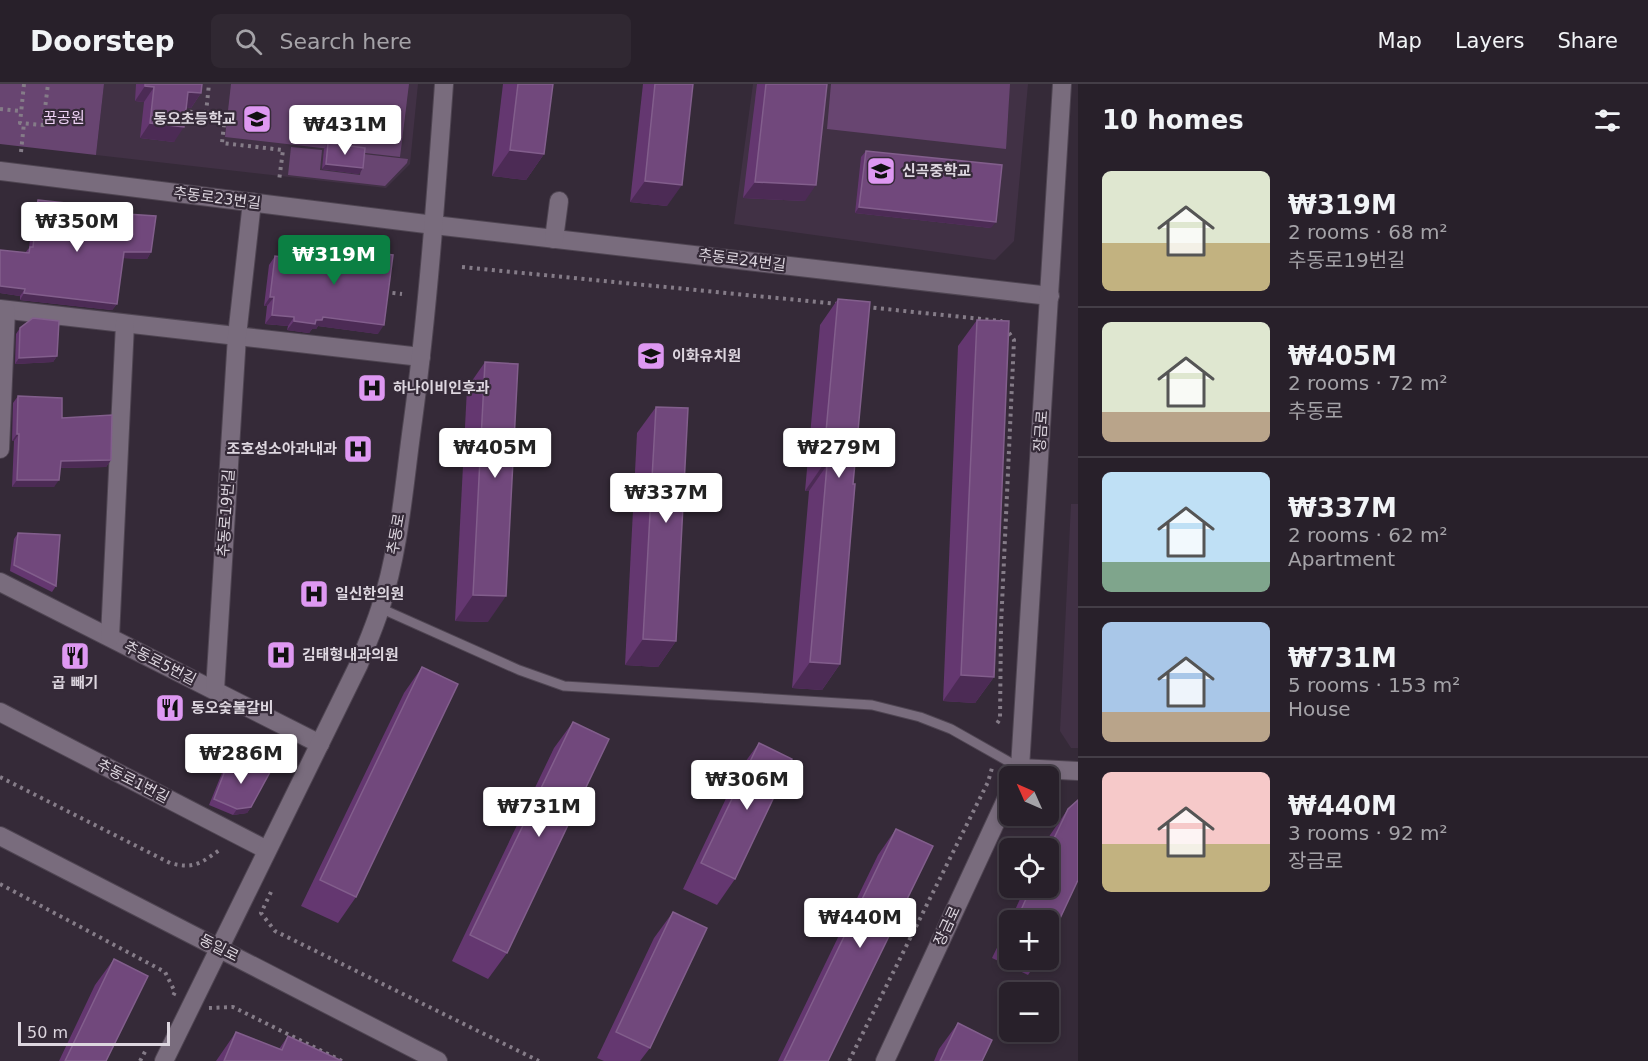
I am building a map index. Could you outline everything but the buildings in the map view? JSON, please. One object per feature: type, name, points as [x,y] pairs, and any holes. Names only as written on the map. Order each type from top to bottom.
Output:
[{"type":"street","name":"추동로","points":[[164,1061],[320,744],[358,664],[380,608],[400,514],[421,357],[434,225],[444,84]]},
{"type":"street","name":"장금로","points":[[1018,766],[1062,84]]},
{"type":"street","name":"추동로23번길","points":[[0,171],[434,225]]},
{"type":"street","points":[[554,239],[559,201]]},
{"type":"street","name":"추동로19번길","points":[[215,690],[237,336],[252,202]]},
{"type":"street","name":"추동로24번길","points":[[434,225],[1050,296]]},
{"type":"street","points":[[0,449],[3,310],[421,357]]},
{"type":"street","points":[[110,637],[125,324]]},
{"type":"street","name":"추동로5번길","points":[[0,582],[320,744]]},
{"type":"street","name":"추동로1번길","points":[[0,712],[267,850]]},
{"type":"street","points":[[1059,772],[1078,771]]},
{"type":"street","name":"장금로","points":[[885,1061],[999,815]]},
{"type":"street","name":"동일로","points":[[0,836],[438,1061]]},
{"type":"lane","points":[[380,608],[519,670],[564,686],[872,705],[920,717],[951,729],[1007,766]]},
{"type":"path","points":[[24,84],[20,123],[43,125],[48,84]]},
{"type":"path","points":[[206,113],[209,84]]},
{"type":"path","points":[[0,109],[21,111]]},
{"type":"path","points":[[177,110],[225,115],[222,143],[284,150],[279,181]]},
{"type":"path","points":[[21,152],[24,123]]},
{"type":"path","points":[[462,267],[848,305]]},
{"type":"path","points":[[382,291],[402,294]]},
{"type":"path","points":[[860,307],[1001,321],[1014,340],[1000,626],[1000,719],[996,724]]},
{"type":"path","points":[[849,1061],[988,782],[992,767],[987,763]]},
{"type":"path","points":[[0,777],[170,863],[180,866],[200,864],[221,849]]},
{"type":"path","points":[[0,884],[165,972],[175,992],[170,1002]]},
{"type":"path","points":[[273,885],[261,913],[275,931],[539,1061]]},
{"type":"path","points":[[205,1008],[233,1007],[342,1061]]},
{"type":"path","points":[[140,1061],[150,1041]]},
{"type":"shaded area","name":"동오초등학교","points":[[104,84],[418,84],[410,164],[386,188],[96,155]]},
{"type":"shaded area","name":"신곡중학교","points":[[753,84],[1028,84],[1014,241],[995,260],[734,224]]},
{"type":"shaded area","points":[[1071,504],[1078,504],[1078,748],[1071,748],[1060,731]]},
{"type":"green space","name":"꿈공원","points":[[0,84],[104,84],[96,155],[0,144]]},
{"type":"green space","points":[[231,84],[409,84],[400,157],[225,137]]},
{"type":"green space","points":[[831,84],[1010,84],[1006,149],[827,129]]},
{"type":"green space","points":[[291,147],[322,150],[320,170],[360,175],[363,154],[408,159],[407,163],[385,186],[288,175]]},
{"type":"place","name":"동오초등학교","points":[[257,119]]},
{"type":"place","name":"신곡중학교","points":[[881,171]]},
{"type":"place","name":"이화유치원","points":[[651,356]]},
{"type":"place","name":"하나이비인후과","points":[[372,388]]},
{"type":"place","name":"조호성소아과내과","points":[[358,449]]},
{"type":"place","name":"일신한의원","points":[[314,594]]},
{"type":"place","name":"김태형내과의원","points":[[281,655]]},
{"type":"place","name":"곱 빼기","points":[[75,656]]},
{"type":"place","name":"동오숯불갈비","points":[[170,708]]}]
